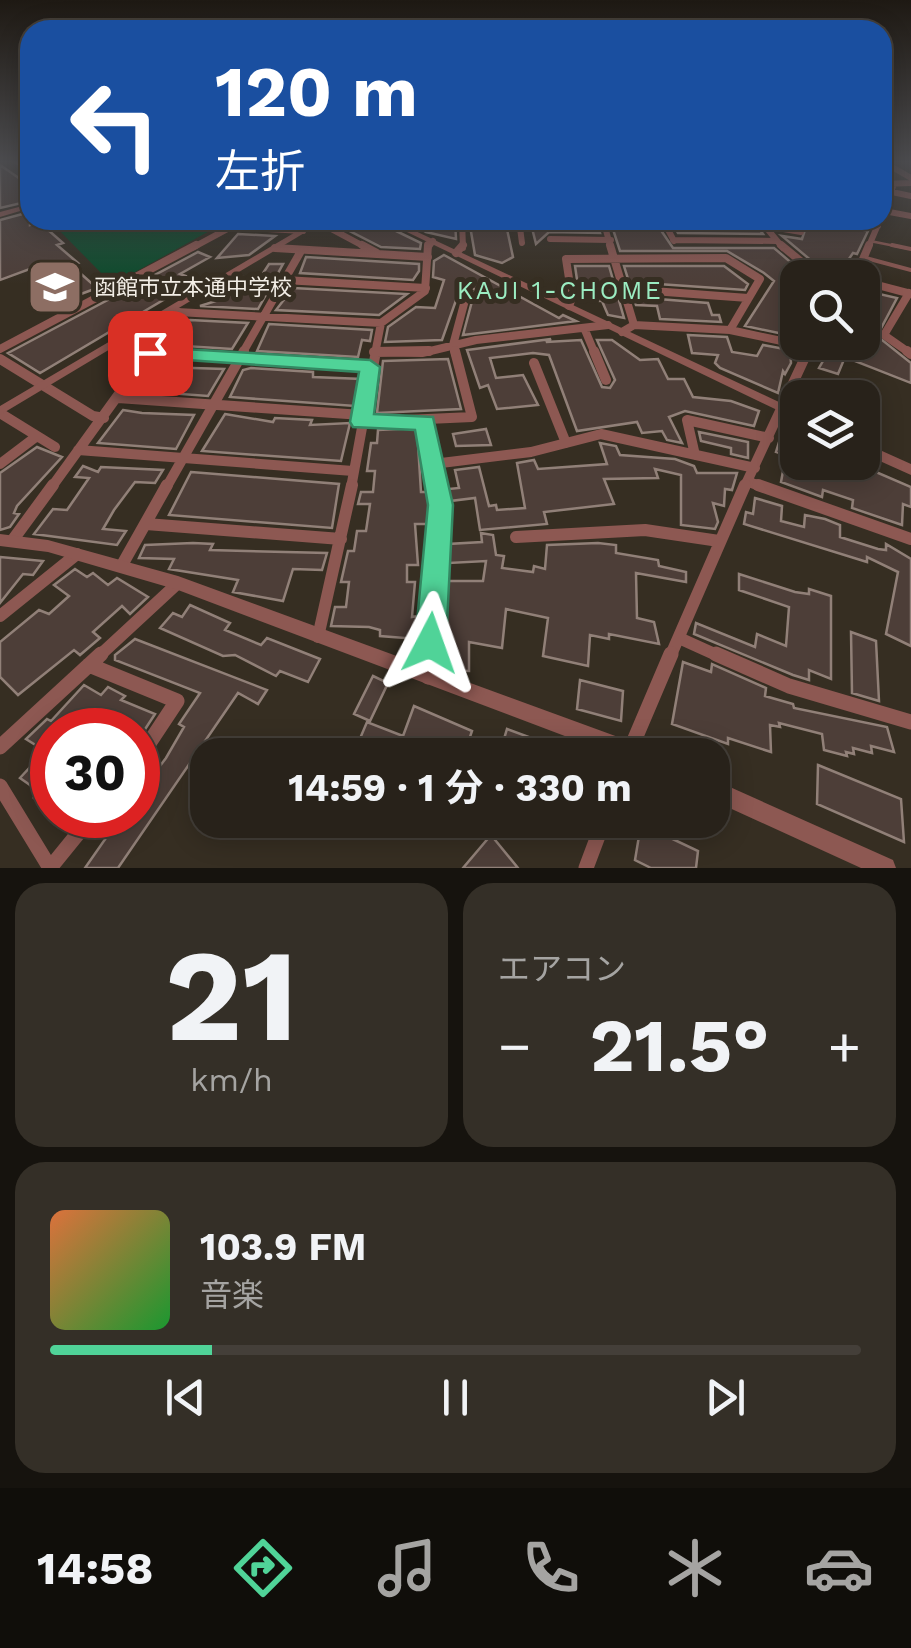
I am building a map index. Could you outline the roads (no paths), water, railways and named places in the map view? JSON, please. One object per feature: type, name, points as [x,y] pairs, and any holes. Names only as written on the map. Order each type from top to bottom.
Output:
[{"type":"street","points":[[0,349],[229,230]]},
{"type":"street","points":[[295,230],[304,231]]},
{"type":"street","points":[[337,230],[380,254]]},
{"type":"street","points":[[409,230],[780,407]]},
{"type":"street","points":[[456,253],[463,249],[462,230]]},
{"type":"street","points":[[520,230],[522,244]]},
{"type":"street","points":[[606,230],[634,325]]},
{"type":"street","points":[[668,230],[674,242],[777,241]]},
{"type":"street","points":[[768,230],[799,260]]},
{"type":"street","points":[[793,230],[801,232]]},
{"type":"street","points":[[862,258],[876,230]]},
{"type":"street","points":[[55,447],[0,412],[304,231]]},
{"type":"street","points":[[550,239],[610,240]]},
{"type":"street","points":[[318,637],[341,539],[381,323],[426,288],[428,256],[434,241]]},
{"type":"street","points":[[275,248],[428,256]]},
{"type":"street","points":[[122,565],[301,251]]},
{"type":"street","points":[[570,306],[566,259],[726,258],[760,279],[730,330]]},
{"type":"street","points":[[284,280],[426,288]]},
{"type":"street","points":[[880,286],[910,293],[884,335],[911,354]]},
{"type":"street","points":[[118,398],[425,422],[472,417],[453,345],[468,289]]},
{"type":"street","points":[[625,289],[748,298]]},
{"type":"street","points":[[174,311],[381,323]]},
{"type":"street","points":[[174,311],[104,418],[6,541],[77,554],[178,583],[590,738]]},
{"type":"street","points":[[374,352],[422,353],[453,345],[608,325]]},
{"type":"street","points":[[622,332],[634,325],[730,330],[780,339]]},
{"type":"street","points":[[584,330],[606,380]]},
{"type":"street","points":[[150,353],[370,367]]},
{"type":"street","points":[[0,359],[104,418]]},
{"type":"street","points":[[534,363],[566,443]]},
{"type":"street","points":[[639,738],[718,541],[780,413]]},
{"type":"street","points":[[695,454],[686,420],[769,438]]},
{"type":"street","points":[[425,422],[440,505],[428,678]]},
{"type":"street","points":[[433,464],[601,434],[756,468]]},
{"type":"street","points":[[0,464],[37,436]]},
{"type":"street","points":[[78,450],[352,472]]},
{"type":"street","points":[[880,455],[911,470]]},
{"type":"street","points":[[749,482],[911,538]]},
{"type":"street","points":[[146,524],[341,539]]},
{"type":"street","points":[[516,538],[595,531],[700,534],[718,541]]},
{"type":"street","points":[[0,616],[77,554]]},
{"type":"street","points":[[0,747],[178,583]]},
{"type":"street","points":[[679,638],[789,686],[911,722]]},
{"type":"street","points":[[88,665],[177,701],[160,727]]},
{"type":"street","points":[[0,786],[50,868],[74,838]]},
{"type":"street","points":[[730,796],[885,868]]},
{"type":"street","points":[[586,868],[597,838]]},
{"type":"lane","points":[[870,242],[911,249]]},
{"type":"lane","points":[[862,258],[911,270]]},
{"type":"place","name":"函館市立本通中学校","points":[[55,287]]},
{"type":"district","name":"KAJI 1-CHOME","points":[[560,290]]}]
